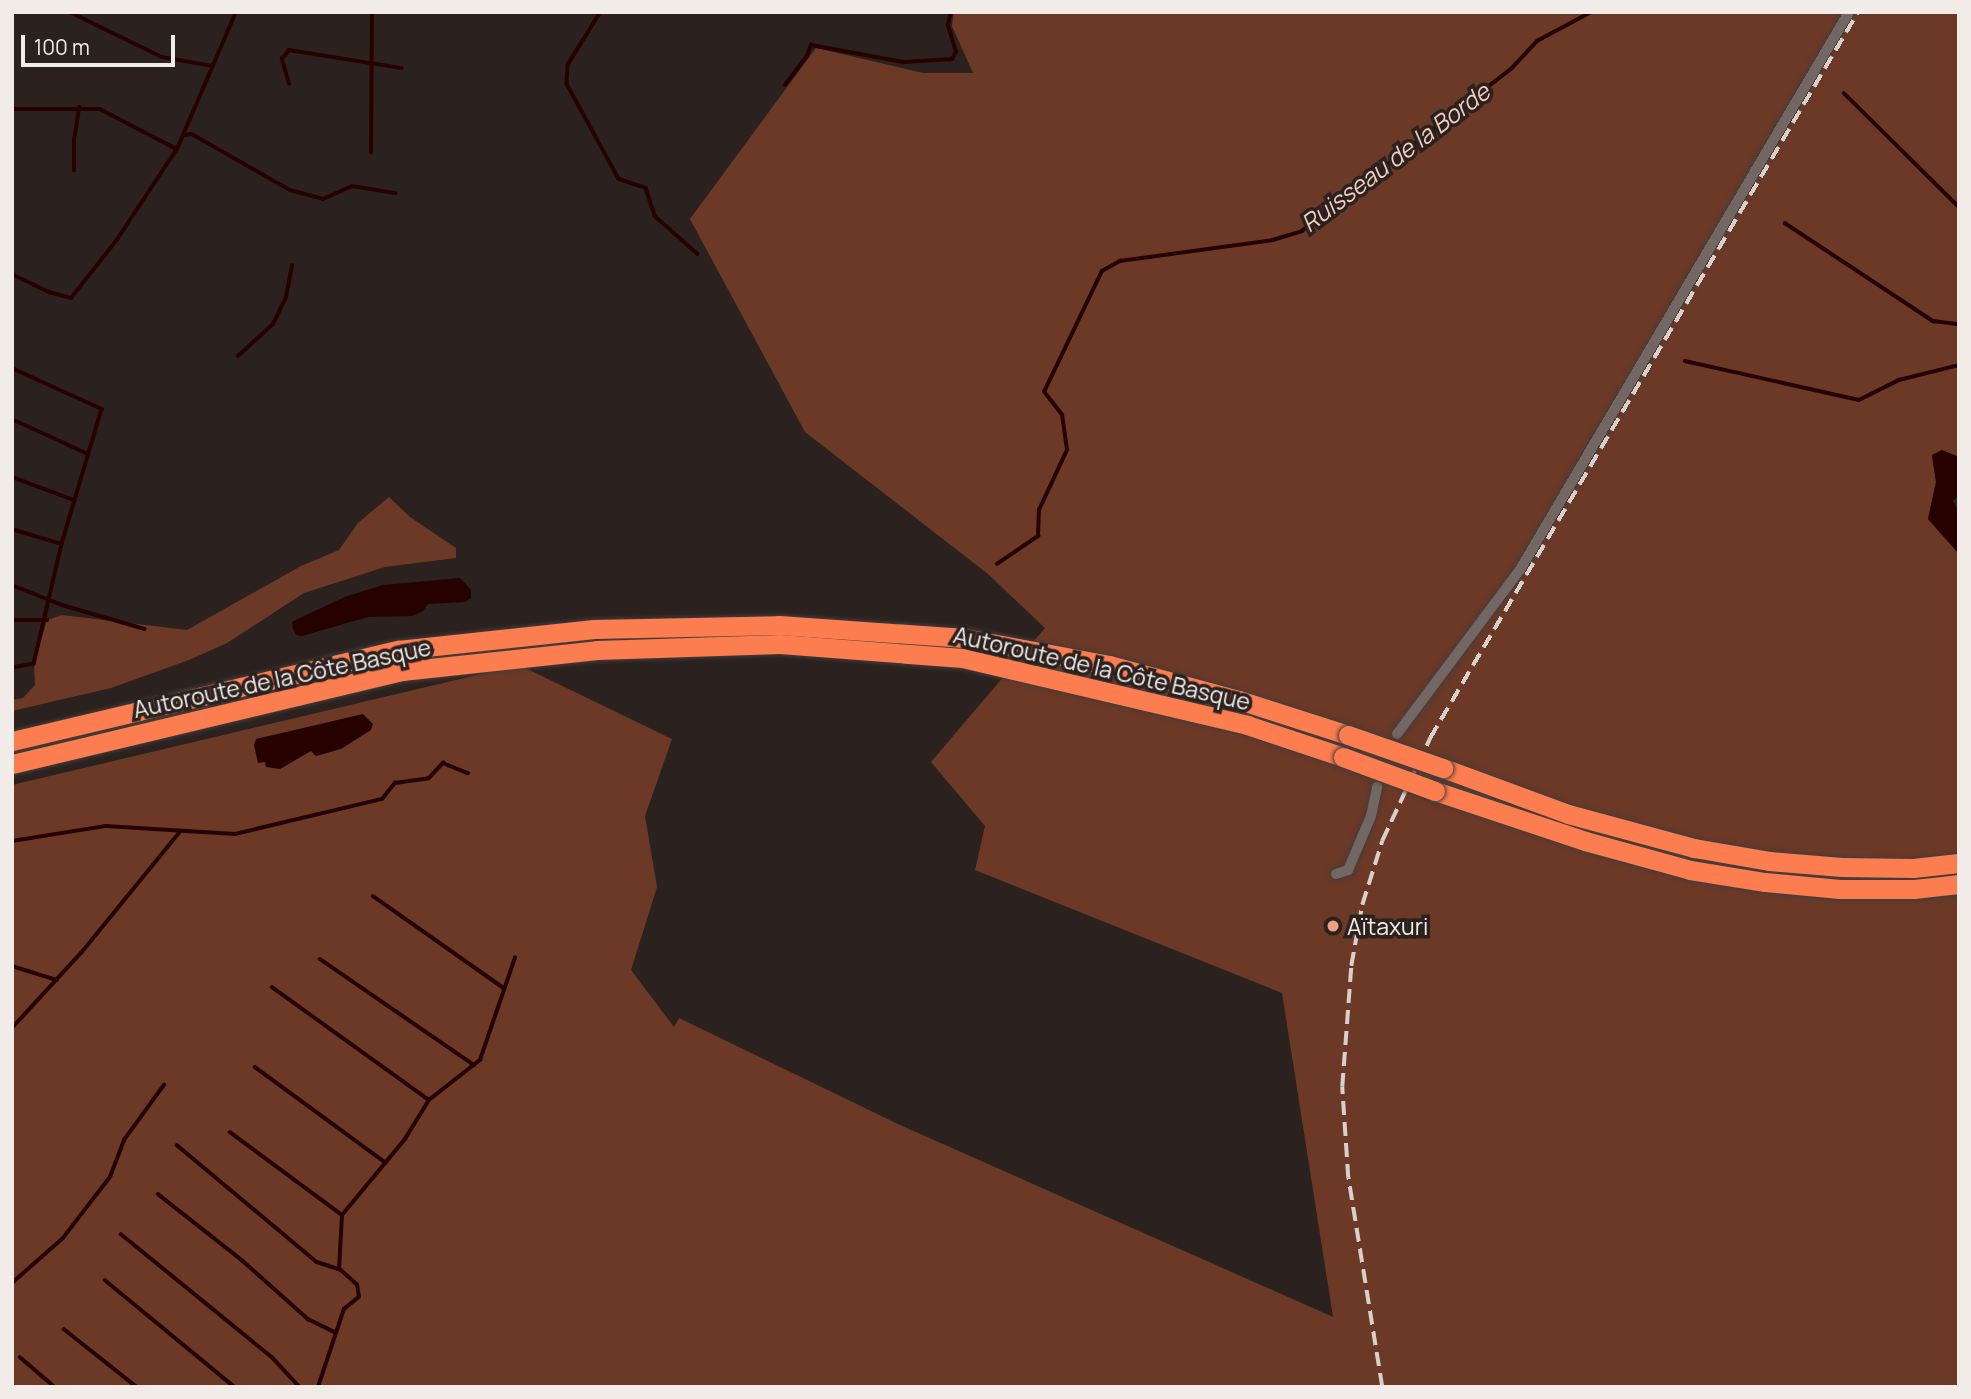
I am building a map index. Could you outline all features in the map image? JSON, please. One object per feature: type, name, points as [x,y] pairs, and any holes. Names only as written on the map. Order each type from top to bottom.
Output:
[{"type":"highway","name":"Autoroute de la Côte Basque","points":[[12,741],[398,650],[594,629],[779,625],[965,638],[1109,665],[1240,700],[1443,768],[1568,814],[1694,848],[1769,860],[1842,867],[1913,868],[1959,863]]},
{"type":"highway","name":"Autoroute de la Côte Basque","points":[[12,764],[402,671],[597,650],[780,644],[962,658],[1103,689],[1247,725],[1586,841],[1690,870],[1766,883],[1840,889],[1914,889],[1959,884]]},
{"type":"street","points":[[1397,734],[1521,568],[1849,12]]},
{"type":"street","points":[[1336,874],[1348,870],[1371,816],[1377,787]]},
{"type":"shaded area","points":[[954,12],[1959,12],[1959,457],[1942,450],[1932,455],[1936,482],[1928,519],[1959,554],[1959,1387],[12,1387],[12,785],[519,665],[672,739],[645,816],[657,887],[631,970],[674,1027],[679,1018],[900,1125],[1333,1317],[1282,993],[975,870],[985,826],[931,762],[1045,628],[988,574],[805,432],[690,219],[816,48],[923,73],[973,73],[952,26]]},
{"type":"shaded area","points":[[1942,450],[1959,457],[1959,495],[1953,501],[1959,512],[1959,554],[1928,519],[1936,482],[1932,455]]},
{"type":"shaded area","points":[[389,497],[410,517],[456,548],[456,558],[385,567],[304,593],[227,643],[189,660],[111,688],[12,711],[12,700],[23,698],[35,685],[34,664],[47,620],[62,615],[187,630],[301,566],[339,550],[358,523]]},
{"type":"shaded area","points":[[460,578],[471,590],[471,598],[465,602],[428,604],[423,611],[412,616],[368,617],[302,636],[296,635],[293,629],[292,622],[306,615],[347,596],[383,585]]},
{"type":"shaded area","points":[[363,714],[373,724],[371,730],[341,749],[316,756],[311,751],[280,769],[266,767],[265,762],[258,763],[254,745],[256,739]]},
{"type":"waterway","points":[[70,12],[162,57],[213,66]]},
{"type":"waterway","points":[[12,274],[49,292],[71,298],[116,241],[177,149],[236,12]]},
{"type":"waterway","points":[[371,153],[372,12]]},
{"type":"waterway","points":[[601,12],[568,65],[567,84],[619,179],[646,188],[655,216],[698,254]]},
{"type":"waterway","points":[[785,85],[807,56],[811,45],[904,62],[952,59],[956,52],[948,25],[951,12]]},
{"type":"waterway","name":"Ruisseau de la Borde","points":[[997,564],[1038,536],[1039,510],[1067,450],[1062,415],[1044,392],[1102,271],[1120,261],[1273,240],[1302,231],[1512,68],[1537,41],[1591,12]]},
{"type":"waterway","points":[[289,84],[282,59],[289,50],[402,68]]},
{"type":"waterway","points":[[1844,93],[1959,207]]},
{"type":"waterway","points":[[74,171],[74,140],[79,107]]},
{"type":"waterway","points":[[12,109],[100,109],[177,149]]},
{"type":"waterway","points":[[183,135],[192,134],[290,190],[323,199],[352,186],[395,193]]},
{"type":"waterway","points":[[1785,223],[1933,321],[1959,324]]},
{"type":"waterway","points":[[238,356],[273,324],[286,297],[292,266]]},
{"type":"waterway","points":[[1685,361],[1859,400],[1899,380],[1959,365]]},
{"type":"waterway","points":[[12,368],[102,409],[62,544],[34,664],[12,668]]},
{"type":"waterway","points":[[12,419],[88,454]]},
{"type":"waterway","points":[[12,477],[74,500]]},
{"type":"waterway","points":[[12,529],[62,544]]},
{"type":"waterway","points":[[12,585],[62,605],[145,629]]},
{"type":"waterway","points":[[12,620],[47,620]]},
{"type":"waterway","points":[[12,841],[106,826],[235,834],[382,799],[395,783],[429,778],[443,763],[468,773]]},
{"type":"waterway","points":[[12,1028],[81,953],[179,833]]},
{"type":"waterway","points":[[373,896],[504,988]]},
{"type":"waterway","points":[[318,1387],[344,1309],[359,1297],[357,1285],[339,1269],[342,1215],[405,1139],[429,1100],[480,1060],[515,958]]},
{"type":"waterway","points":[[320,959],[474,1065]]},
{"type":"waterway","points":[[12,966],[57,980]]},
{"type":"waterway","points":[[272,987],[429,1100]]},
{"type":"waterway","points":[[255,1067],[386,1163]]},
{"type":"waterway","points":[[12,1283],[63,1238],[110,1177],[124,1140],[164,1085]]},
{"type":"waterway","points":[[230,1132],[342,1215]]},
{"type":"waterway","points":[[177,1145],[317,1262],[339,1269]]},
{"type":"waterway","points":[[158,1194],[242,1260],[308,1319],[335,1332]]},
{"type":"waterway","points":[[121,1234],[272,1357],[300,1387]]},
{"type":"waterway","points":[[105,1280],[235,1387]]},
{"type":"waterway","points":[[64,1329],[137,1387]]},
{"type":"waterway","points":[[20,1357],[55,1387]]},
{"type":"railway","points":[[1382,1387],[1348,1178],[1342,1087],[1351,966],[1362,905],[1382,841],[1430,738],[1858,12]]},
{"type":"place","name":"Aïtaxuri","points":[[1333,926]]}]
